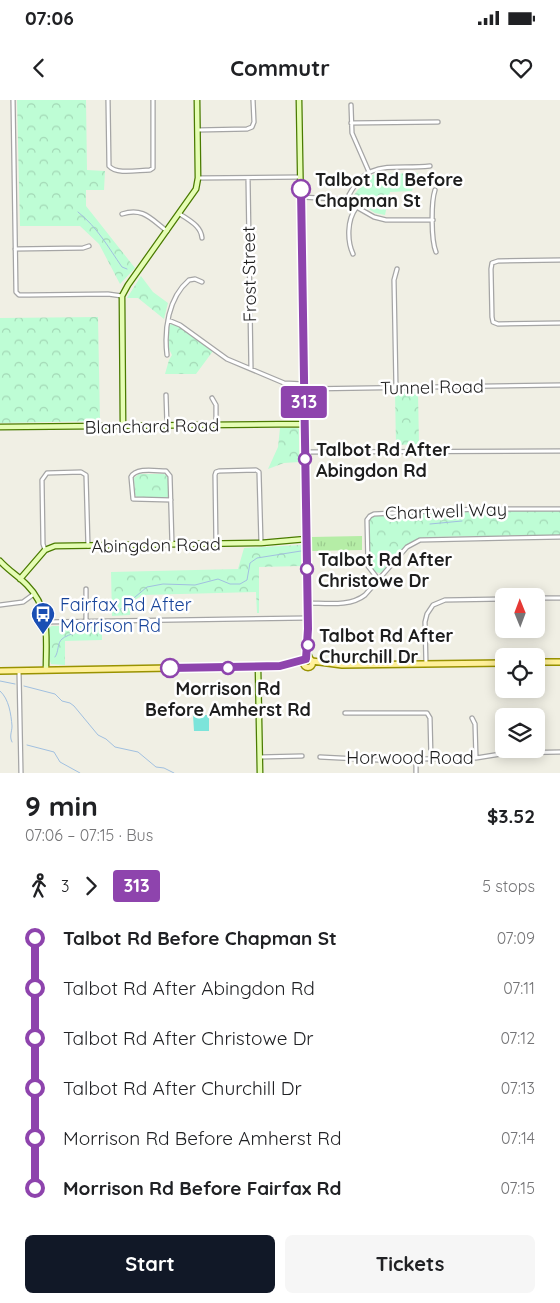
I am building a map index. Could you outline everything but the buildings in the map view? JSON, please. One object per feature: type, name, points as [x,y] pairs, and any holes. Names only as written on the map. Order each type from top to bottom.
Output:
[{"type":"main road","points":[[0,671],[258,667],[308,662],[342,665],[495,663]]},
{"type":"main road","points":[[545,662],[560,662]]},
{"type":"street","points":[[13,100],[16,290],[19,295],[108,294],[122,296]]},
{"type":"street","points":[[108,100],[109,162],[111,169],[117,171],[150,170],[153,168],[153,100]]},
{"type":"street","points":[[123,427],[122,296],[194,194],[198,178],[197,100]]},
{"type":"street","points":[[198,130],[252,127],[254,122],[253,100]]},
{"type":"street","points":[[299,100],[308,662]]},
{"type":"street","points":[[351,105],[352,133],[369,172]]},
{"type":"street","points":[[351,123],[438,122]]},
{"type":"street","points":[[346,202],[357,182],[376,169],[384,167],[430,166]]},
{"type":"street","points":[[198,178],[301,176]]},
{"type":"street","name":"Frost Street","points":[[248,178],[251,369]]},
{"type":"street","points":[[435,190],[433,220],[436,252]]},
{"type":"street","points":[[301,198],[324,197],[346,202],[374,217],[386,220],[433,220]]},
{"type":"street","points":[[353,254],[350,249],[350,223],[351,216],[356,208]]},
{"type":"street","points":[[122,214],[131,211],[140,212],[167,231]]},
{"type":"street","points":[[180,214],[197,226],[202,238]]},
{"type":"street","points":[[15,249],[83,248],[90,246]]},
{"type":"street","points":[[560,260],[498,261],[492,263],[491,269],[493,322],[498,324],[560,322]]},
{"type":"street","points":[[396,388],[394,280],[397,269]]},
{"type":"street","points":[[167,355],[166,330],[174,300],[186,282],[192,279],[202,282]]},
{"type":"street","name":"Tunnel Road","points":[[168,320],[180,325],[227,359],[284,383],[304,387],[396,388],[560,385]]},
{"type":"street","points":[[166,396],[167,426]]},
{"type":"street","points":[[212,398],[216,405],[216,425]]},
{"type":"street","name":"Blanchard Road","points":[[0,427],[304,424]]},
{"type":"street","points":[[305,452],[560,450]]},
{"type":"street","points":[[216,544],[215,476],[216,472],[228,470],[256,470],[259,472],[261,542]]},
{"type":"street","points":[[171,500],[133,500],[133,474],[138,471],[168,472],[170,476],[171,500],[172,544]]},
{"type":"street","points":[[20,579],[45,550],[43,544],[42,480],[46,473],[81,472],[86,474],[88,546]]},
{"type":"street","name":"Chartwell Way","points":[[378,579],[371,572],[367,559],[367,520],[374,514],[478,509],[560,509]]},
{"type":"street","points":[[307,603],[354,601],[365,595],[408,547],[420,540],[560,537]]},
{"type":"street","name":"Abingdon Road","points":[[45,550],[54,546],[216,544],[306,540]]},
{"type":"street","points":[[0,561],[34,593],[41,604],[45,622],[46,670]]},
{"type":"street","points":[[86,589],[86,621]]},
{"type":"street","points":[[0,605],[23,602],[34,593]]},
{"type":"street","points":[[545,598],[560,598]]},
{"type":"street","points":[[426,664],[425,622],[432,605],[445,600],[495,599]]},
{"type":"street","points":[[45,622],[307,618]]},
{"type":"street","points":[[258,667],[260,773]]},
{"type":"street","points":[[19,671],[21,773]]},
{"type":"street","points":[[345,713],[427,713],[430,718],[431,759]]},
{"type":"street","points":[[472,718],[475,724],[476,758]]},
{"type":"street","name":"Horwood Road","points":[[320,757],[416,760],[476,758],[507,752],[560,752]]},
{"type":"street","points":[[260,757],[302,756]]},
{"type":"street","points":[[416,760],[416,773]]},
{"type":"green space","points":[[17,100],[86,100],[87,170],[105,171],[104,190],[86,190],[86,206],[135,268],[120,284],[99,244],[80,226],[20,226]]},
{"type":"green space","points":[[418,173],[412,191],[390,192],[385,215],[375,213],[354,200],[353,196],[369,176],[376,174]]},
{"type":"green space","points":[[141,276],[153,292],[168,303],[164,319],[138,298],[127,298]]},
{"type":"green space","points":[[98,317],[100,421],[0,423],[0,318]]},
{"type":"green space","points":[[171,324],[179,326],[213,351],[196,374],[165,374],[172,355],[168,347],[168,326]]},
{"type":"green space","points":[[418,392],[419,444],[396,445],[395,393]]},
{"type":"green space","points":[[280,428],[299,429],[299,462],[284,463],[268,469],[278,447]]},
{"type":"green space","points":[[139,474],[164,474],[170,484],[168,497],[138,498],[135,495],[134,478]]},
{"type":"green space","points":[[560,508],[560,535],[427,537],[419,539],[406,547],[380,573],[375,572],[369,565],[368,524],[373,516],[474,509]]},
{"type":"green space","points":[[362,536],[362,550],[312,551],[311,537]]},
{"type":"green space","points":[[301,545],[301,566],[259,567],[259,613],[257,613],[256,592],[143,595],[131,602],[130,615],[112,616],[111,572],[238,569],[244,548]]},
{"type":"green space","points":[[52,626],[102,626],[102,640],[65,641],[65,665],[51,664],[48,655],[48,628]]},
{"type":"shaded area","points":[[193,715],[209,715],[209,731],[194,731]]},
{"type":"waterway","points":[[78,212],[97,231],[122,267],[127,269]]},
{"type":"waterway","points":[[430,524],[462,521]]},
{"type":"waterway","points":[[116,613],[147,587],[163,584],[195,585],[218,579],[230,584],[240,584],[247,580],[250,563],[257,558],[301,551]]},
{"type":"waterway","points":[[55,657],[62,639],[73,633],[97,626]]},
{"type":"waterway","points":[[0,681],[15,684]]},
{"type":"waterway","points":[[24,686],[55,694],[62,701],[74,706],[98,735],[115,747],[138,752],[156,767],[164,768],[174,773]]},
{"type":"waterway","points":[[0,691],[6,698],[10,712],[12,742]]},
{"type":"waterway","points":[[27,745],[54,752],[60,762],[80,773]]},
{"type":"bus line","name":"313","points":[[170,668],[280,666],[306,659],[308,629],[301,189]]},
{"type":"place","name":"Talbot Rd Before Chapman St","points":[[301,189]]},
{"type":"place","name":"Talbot Rd After Abingdon Rd","points":[[305,459]]},
{"type":"place","name":"Talbot Rd After Christowe Dr","points":[[307,569]]},
{"type":"place","name":"Fairfax Rd After Morrison Rd","points":[[43,635]]},
{"type":"place","name":"Talbot Rd After Churchill Dr","points":[[308,645]]},
{"type":"place","name":"Morrison Rd Before Amherst Rd","points":[[228,668]]}]
